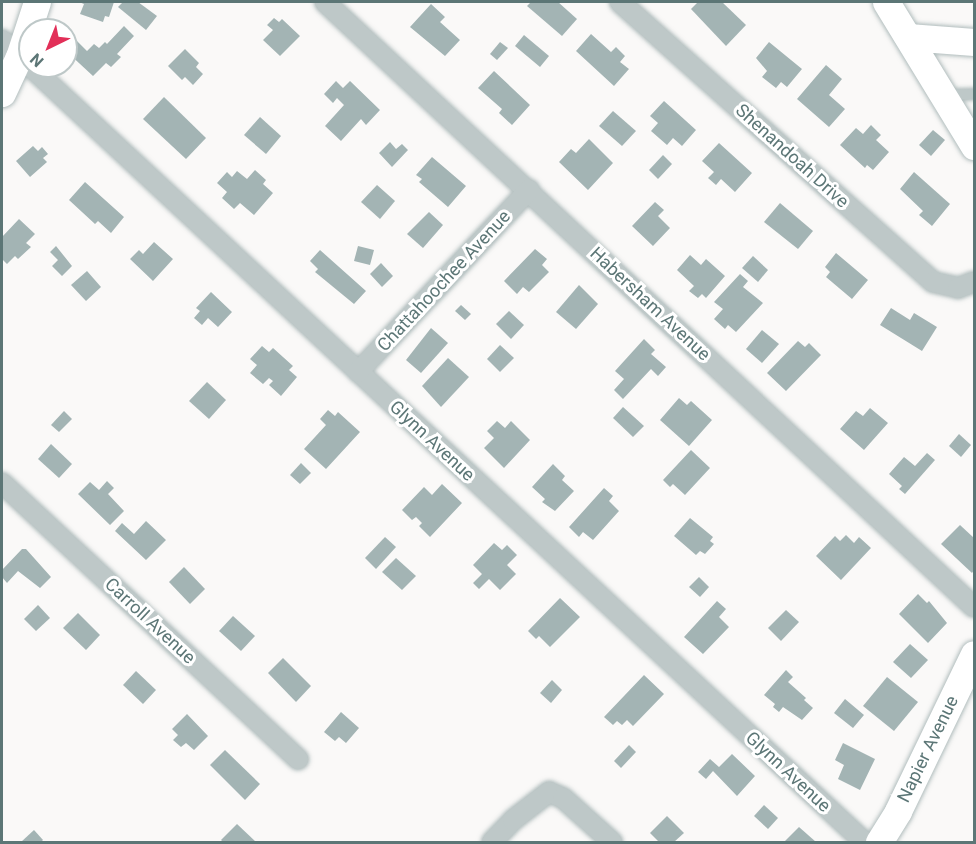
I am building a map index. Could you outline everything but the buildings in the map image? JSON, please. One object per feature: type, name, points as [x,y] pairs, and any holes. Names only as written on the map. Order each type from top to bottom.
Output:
[{"type":"street","points":[[2,93],[10,48],[37,2]]},
{"type":"street","name":"Habersham Avenue","points":[[325,2],[975,607]]},
{"type":"street","name":"Shenandoah Drive","points":[[620,2],[933,282],[958,288],[975,282]]},
{"type":"street","points":[[886,2],[975,146]]},
{"type":"street","points":[[908,37],[975,42]]},
{"type":"street","name":"Glynn Avenue","points":[[10,48],[864,843]]},
{"type":"street","name":"Chattahoochee Avenue","points":[[358,372],[529,190]]},
{"type":"street","name":"Carroll Avenue","points":[[2,483],[298,759]]},
{"type":"street","name":"Napier Avenue","points":[[879,843],[898,811],[975,654]]},
{"type":"street","points":[[492,843],[513,820],[549,792],[563,798],[612,843]]},
{"type":"lane","points":[[943,95],[975,94]]}]
